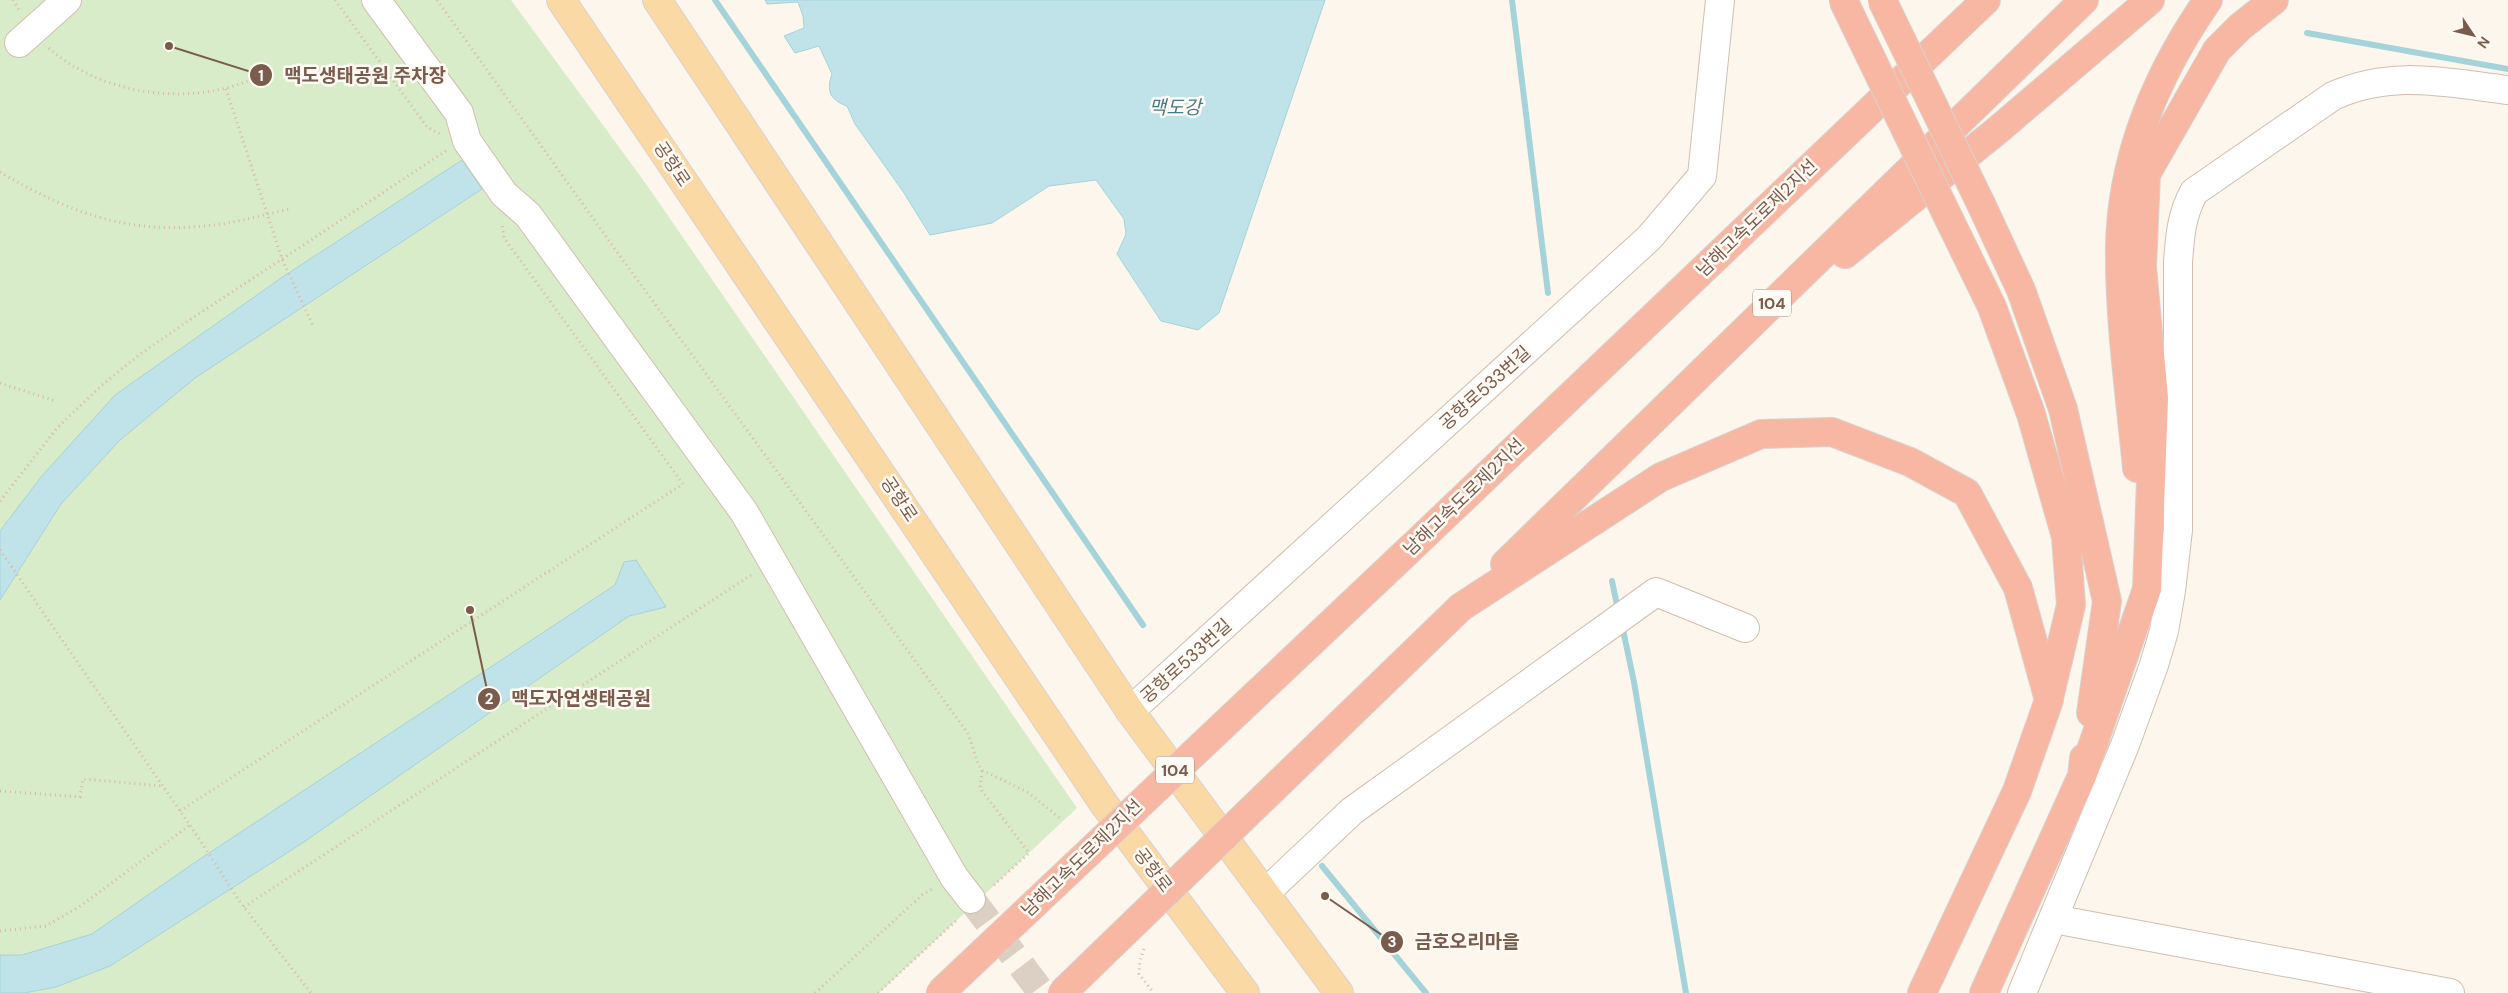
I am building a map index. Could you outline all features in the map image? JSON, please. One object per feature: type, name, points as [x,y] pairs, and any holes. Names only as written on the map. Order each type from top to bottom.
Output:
[{"type":"highway","points":[[1843,0],[1992,307],[2024,396],[2066,537],[2071,605],[2048,700],[2017,791],[1922,993]]},
{"type":"highway","points":[[1882,0],[2021,290],[2064,409],[2108,601],[2082,776]]},
{"type":"highway","name":"남해고속도로제2지선","points":[[940,993],[1411,548],[1986,0]]},
{"type":"highway","name":"104","points":[[1062,993],[2084,0]]},
{"type":"highway","points":[[1713,361],[1999,129],[2150,0]]},
{"type":"highway","points":[[2148,589],[2122,294],[2120,244],[2124,206],[2137,140],[2159,81],[2184,34],[2208,0]]},
{"type":"highway","points":[[1984,993],[2082,776],[2148,589],[2154,398],[2142,267],[2146,174],[2217,50],[2240,27],[2274,0]]},
{"type":"highway","points":[[1461,607],[1662,477],[1760,434],[1832,432],[1910,462],[1967,493],[2018,588],[2048,700]]},
{"type":"main road","points":[[657,0],[1130,711],[1340,993]]},
{"type":"main road","name":"공항로","points":[[560,1],[1104,804],[1245,993]]},
{"type":"street","points":[[26,36],[67,0]]},
{"type":"street","points":[[376,0],[460,113],[467,141],[504,194],[528,215],[744,512],[954,877],[971,898]]},
{"type":"street","name":"공항로533번길","points":[[1130,711],[1649,238],[1702,176],[1720,0]]},
{"type":"street","points":[[2022,993],[2145,691],[2154,665],[2168,607],[2178,530],[2181,224],[2185,209],[2194,192],[2333,96],[2357,85],[2382,81],[2421,80],[2508,90]]},
{"type":"street","points":[[1265,893],[1352,811],[1656,592],[1745,628]]},
{"type":"street","points":[[2054,918],[2450,993]]},
{"type":"path","points":[[13,0],[26,36],[66,61],[116,84],[161,94],[196,95],[226,90],[261,75]]},
{"type":"path","points":[[335,0],[427,127],[449,138]]},
{"type":"path","points":[[437,0],[612,245],[967,732],[974,747],[977,765],[982,770],[1029,793],[1062,820]]},
{"type":"path","points":[[226,90],[282,259],[314,328]]},
{"type":"path","points":[[0,501],[43,444],[102,385],[188,320],[450,150]]},
{"type":"path","points":[[0,172],[40,195],[76,212],[118,223],[164,227],[203,226],[241,221],[290,209]]},
{"type":"path","points":[[180,811],[683,484],[504,238],[501,221]]},
{"type":"path","points":[[0,383],[55,401]]},
{"type":"path","points":[[0,550],[190,825],[240,902],[311,993]]},
{"type":"path","points":[[244,907],[772,562]]},
{"type":"path","points":[[0,792],[80,797],[83,779],[163,786]]},
{"type":"path","points":[[0,931],[46,926],[78,906],[190,825]]},
{"type":"path","points":[[816,993],[922,895],[954,877]]},
{"type":"path","points":[[1145,946],[1140,960],[1139,974],[1154,993]]},
{"type":"path","points":[[878,993],[900,972]]},
{"type":"green space","points":[[0,0],[511,0],[644,181],[1077,808],[879,993],[0,993]]},
{"type":"water","name":"맥도강","points":[[765,0],[1325,0],[1219,313],[1198,330],[1161,321],[1117,254],[1126,234],[1124,219],[1096,180],[1049,186],[992,223],[930,235],[902,190],[855,124],[847,106],[833,98],[829,85],[832,74],[819,46],[795,53],[784,36],[804,28],[803,16],[798,2],[767,4]]},
{"type":"water","points":[[462,160],[482,189],[195,378],[120,440],[61,504],[0,600],[0,531],[41,477],[115,395],[284,276]]},
{"type":"water","points":[[636,560],[666,607],[629,616],[301,844],[110,966],[56,987],[24,993],[0,993],[0,955],[22,955],[92,934],[194,863],[615,585],[624,562]]},
{"type":"waterway","points":[[715,0],[1143,625]]},
{"type":"waterway","points":[[1512,0],[1548,293]]},
{"type":"waterway","points":[[2307,33],[2508,69]]},
{"type":"waterway","points":[[1612,581],[1618,610]]},
{"type":"waterway","points":[[1622,625],[1634,682],[1686,993]]},
{"type":"waterway","points":[[1322,866],[1426,993]]},
{"type":"tunnel","points":[[971,899],[1042,993]]},
{"type":"place","name":"맥도생태공원 주차장","points":[[169,46]]},
{"type":"place","name":"맥도자연생태공원","points":[[470,610]]},
{"type":"place","name":"금호오리마을","points":[[1325,896]]}]
